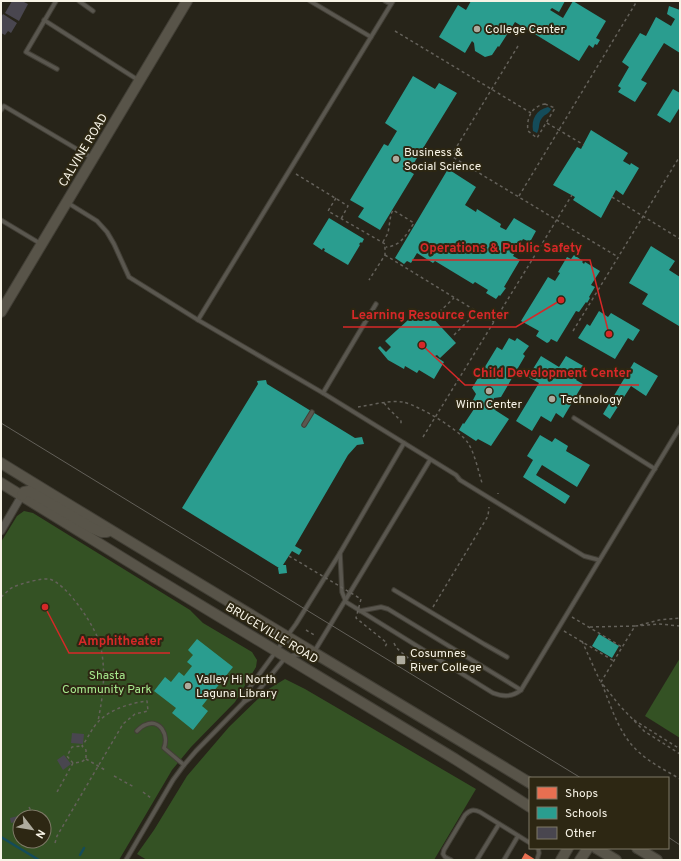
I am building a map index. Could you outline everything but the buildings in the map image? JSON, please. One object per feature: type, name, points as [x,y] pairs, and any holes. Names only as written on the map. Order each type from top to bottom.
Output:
[{"type":"main road","name":"CALVINE ROAD","points":[[1,312],[187,1]]},
{"type":"main road","name":"BRUCEVILLE ROAD","points":[[1,463],[529,782]]},
{"type":"main road","name":"BRUCEVILLE ROAD","points":[[1,483],[455,759],[529,806]]},
{"type":"main road","points":[[22,496],[24,492],[29,491],[92,528],[101,532],[113,532]]},
{"type":"main road","points":[[561,860],[567,849]]},
{"type":"main road","points":[[580,860],[587,849]]},
{"type":"main road","points":[[598,849],[616,860]]},
{"type":"main road","points":[[639,849],[658,860]]},
{"type":"street","points":[[1,531],[22,496]]},
{"type":"lane","points":[[56,1],[26,52],[57,69]]},
{"type":"lane","points":[[79,1],[92,11]]},
{"type":"lane","points":[[310,1],[371,37]]},
{"type":"lane","points":[[198,320],[392,3],[385,1]]},
{"type":"lane","points":[[44,20],[140,81]]},
{"type":"lane","points":[[1,110],[4,106],[93,159]]},
{"type":"lane","points":[[67,202],[97,221],[107,232],[129,277],[198,320],[323,393],[456,475],[460,480],[584,556],[600,560]]},
{"type":"lane","points":[[1,220],[42,245]]},
{"type":"lane","points":[[323,393],[376,304]]},
{"type":"lane","points":[[304,425],[312,412]]},
{"type":"lane","points":[[574,418],[655,469]]},
{"type":"lane","points":[[340,553],[342,592],[346,602],[493,693],[504,696],[512,695],[521,690],[680,427]]},
{"type":"lane","points":[[244,702],[247,691],[287,636],[340,553],[404,443]]},
{"type":"lane","points":[[126,860],[173,780],[196,751],[244,702],[254,696],[286,657],[314,652],[346,602],[430,460]]},
{"type":"lane","points":[[394,590],[490,648],[508,657]]},
{"type":"lane","points":[[360,611],[381,607],[388,609],[521,690]]},
{"type":"lane","points":[[137,731],[144,725],[157,725],[164,731],[166,740],[164,748],[184,765]]},
{"type":"lane","points":[[451,860],[443,854],[444,850],[465,815],[469,811],[475,810],[480,812],[529,842]]},
{"type":"lane","points":[[477,860],[499,824]]},
{"type":"lane","points":[[504,860],[518,836]]},
{"type":"lane","points":[[537,860],[539,853],[538,849]]},
{"type":"path","points":[[518,197],[637,1]]},
{"type":"path","points":[[394,31],[531,114]]},
{"type":"path","points":[[518,46],[450,156],[618,257]]},
{"type":"path","points":[[549,104],[555,108],[537,138],[528,131],[528,121],[531,114],[540,105],[549,104]]},
{"type":"path","points":[[547,123],[584,145]]},
{"type":"path","points":[[573,331],[680,156]]},
{"type":"path","points":[[296,174],[348,206],[341,218]]},
{"type":"path","points":[[423,437],[572,195]]},
{"type":"path","points":[[336,198],[328,211],[382,243],[386,247]]},
{"type":"path","points":[[612,198],[680,239]]},
{"type":"path","points":[[382,243],[388,233],[393,210],[414,223],[402,241],[386,247]]},
{"type":"path","points":[[370,280],[385,255],[386,247]]},
{"type":"path","points":[[385,255],[494,322]]},
{"type":"path","points":[[435,316],[454,298]]},
{"type":"path","points":[[454,335],[477,312]]},
{"type":"path","points":[[358,407],[404,402],[415,406],[455,430],[468,442],[482,483]]},
{"type":"path","points":[[384,403],[401,421],[401,424]]},
{"type":"path","points":[[433,607],[488,516],[489,508]]},
{"type":"path","points":[[289,556],[362,599],[356,618],[387,643],[385,647]]},
{"type":"path","points":[[1,597],[12,588],[49,579],[58,584],[82,610],[94,627],[101,647],[104,669],[104,689],[98,721],[82,746]]},
{"type":"path","points":[[567,614],[622,647]]},
{"type":"path","points":[[601,682],[635,626],[659,620],[680,618]]},
{"type":"path","points":[[590,627],[660,624],[680,626]]},
{"type":"path","points":[[559,628],[614,661]]},
{"type":"path","points":[[306,630],[317,636]]},
{"type":"path","points":[[582,641],[621,729],[633,747],[642,755],[680,779]]},
{"type":"path","points":[[394,643],[399,652],[410,660],[413,665]]},
{"type":"path","points":[[601,682],[620,706],[644,731],[680,754]]},
{"type":"path","points":[[55,843],[98,766],[126,720],[135,714],[148,711],[148,701],[135,702],[123,706],[98,721]]},
{"type":"path","points":[[632,718],[680,749]]},
{"type":"path","points":[[82,746],[86,750],[86,758]]},
{"type":"path","points":[[73,763],[67,756],[68,751],[72,747],[82,746]]},
{"type":"path","points":[[86,758],[105,770]]},
{"type":"path","points":[[73,763],[81,762],[86,758]]},
{"type":"path","points":[[56,792],[73,763]]},
{"type":"path","points":[[114,776],[134,787]]},
{"type":"path","points":[[143,792],[151,798]]},
{"type":"green space","name":"Shasta Community Park","points":[[24,511],[33,513],[190,610],[203,623],[252,652],[257,660],[256,667],[235,702],[191,747],[172,770],[119,860],[1,860],[1,542],[17,516]]},
{"type":"green space","points":[[680,658],[680,738],[645,716]]},
{"type":"green space","points":[[285,679],[305,689],[476,789],[434,860],[147,860],[137,854],[154,830],[187,776],[229,727],[267,690]]},
{"type":"water","points":[[548,107],[551,109],[541,120],[537,133],[533,131],[535,116],[540,110]]},
{"type":"waterway","points":[[1,837],[39,860]]},
{"type":"waterway","points":[[80,855],[84,848]]},
{"type":"tram line","points":[[1,423],[579,777]]},
{"type":"tram line","points":[[669,838],[680,845]]},
{"type":"place","name":"College Center","points":[[477,29]]},
{"type":"place","name":"Business & Social Science","points":[[396,159]]},
{"type":"place","name":"Learning Resource Center","points":[[561,300]]},
{"type":"place","name":"Operations & Public Safety","points":[[609,334]]},
{"type":"place","name":"Child Development Center","points":[[422,345]]},
{"type":"place","name":"Winn Center","points":[[489,391]]},
{"type":"place","name":"Technology","points":[[552,399]]},
{"type":"place","name":"Amphitheater","points":[[45,607]]},
{"type":"place","name":"Cosumnes River College","points":[[401,660]]},
{"type":"place","name":"Valley Hi North Laguna Library","points":[[188,686]]}]
